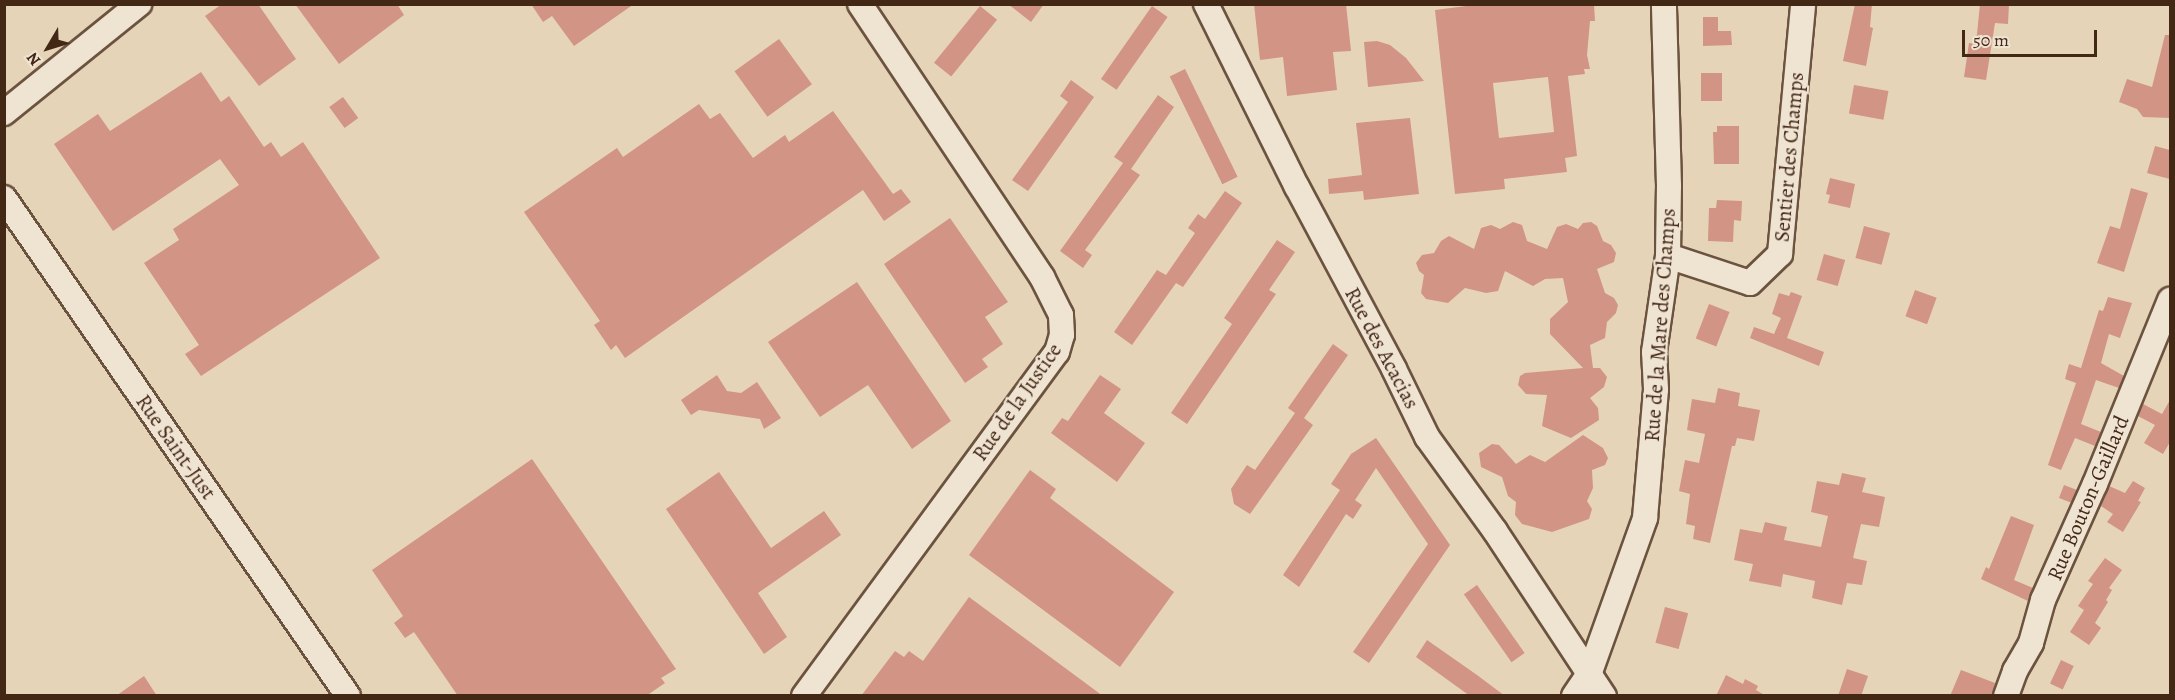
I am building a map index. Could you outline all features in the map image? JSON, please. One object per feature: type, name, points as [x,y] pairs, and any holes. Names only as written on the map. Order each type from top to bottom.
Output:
[{"type":"street","points":[[4,113],[139,4]]},
{"type":"street","name":"Rue de la Justice","points":[[804,696],[1057,352],[1062,335],[1061,315],[1042,277],[860,4]]},
{"type":"street","name":"Rue des Acacias","points":[[1206,4],[1296,187],[1395,369],[1428,437],[1590,672],[1604,696]]},
{"type":"street","name":"Rue de la Mare des Champs","points":[[1574,696],[1590,672],[1645,518],[1656,389],[1654,352],[1668,256],[1669,175],[1664,4]]},
{"type":"street","name":"Sentier des Champs","points":[[1668,256],[1750,283],[1780,254],[1803,4]]},
{"type":"street","name":"Rue Saint-Just","points":[[4,198],[348,696]]},
{"type":"street","name":"Rue Bouton-Gaillard","points":[[2006,696],[2015,671],[2031,643],[2043,600],[2095,484],[2170,300]]},
{"type":"building","points":[[222,4],[258,4],[296,59],[259,86],[205,16]]},
{"type":"building","points":[[295,4],[397,4],[404,15],[339,64]]},
{"type":"building","points":[[531,4],[634,4],[574,46],[552,16],[543,22]]},
{"type":"building","points":[[1008,4],[1044,4],[1031,22]]},
{"type":"building","points":[[1254,4],[1346,4],[1351,51],[1333,52],[1337,90],[1287,96],[1283,57],[1260,60]]},
{"type":"building","points":[[1482,4],[1594,4],[1595,21],[1590,21],[1587,55],[1590,69],[1584,69],[1585,74],[1568,76],[1577,156],[1565,158],[1567,172],[1504,179],[1505,189],[1455,194],[1435,10]],"holes":[[[1548,77],[1554,132],[1499,138],[1493,83]]]},
{"type":"building","points":[[1855,4],[1872,4],[1870,27],[1873,28],[1866,66],[1843,61]]},
{"type":"building","points":[[1980,4],[2009,4],[2008,24],[1995,23],[1986,80],[1964,77],[1969,43],[1976,44]]},
{"type":"building","points":[[980,6],[997,20],[951,77],[934,63]]},
{"type":"building","points":[[1152,6],[1168,17],[1117,90],[1101,79]]},
{"type":"building","points":[[1703,17],[1718,17],[1718,31],[1731,31],[1732,45],[1703,46]]},
{"type":"building","points":[[2165,35],[2170,35],[2170,118],[2143,117],[2137,109],[2119,102],[2127,79],[2152,87]]},
{"type":"building","points":[[779,39],[812,84],[767,117],[735,71]]},
{"type":"building","points":[[1377,41],[1390,45],[1406,58],[1424,81],[1368,87],[1364,42]]},
{"type":"building","points":[[1185,69],[1238,177],[1222,184],[1170,76]]},
{"type":"building","points":[[201,72],[221,102],[229,96],[264,147],[271,142],[281,157],[303,142],[380,258],[201,376],[185,354],[199,345],[144,263],[179,240],[173,229],[239,185],[220,159],[113,231],[54,144],[98,114],[110,131]]},
{"type":"building","points":[[1701,73],[1722,73],[1722,101],[1701,101]]},
{"type":"building","points":[[1071,80],[1094,97],[1028,191],[1012,180],[1068,102],[1060,96]]},
{"type":"building","points":[[1854,85],[1888,91],[1883,120],[1849,114]]},
{"type":"building","points":[[1158,95],[1174,107],[1131,169],[1140,175],[1085,250],[1092,255],[1083,268],[1060,251],[1123,163],[1114,157]]},
{"type":"building","points":[[343,97],[358,118],[345,128],[329,107]]},
{"type":"building","points":[[699,104],[710,119],[720,113],[753,158],[785,135],[789,142],[833,111],[893,194],[901,189],[911,202],[884,221],[863,190],[625,358],[616,345],[611,350],[594,325],[600,321],[524,212],[617,148],[623,157]]},
{"type":"building","points":[[1410,118],[1419,194],[1364,200],[1363,191],[1329,194],[1328,179],[1362,175],[1356,123]]},
{"type":"building","points":[[1717,126],[1739,126],[1739,164],[1714,164],[1713,132],[1717,132]]},
{"type":"building","points":[[2155,146],[2170,150],[2170,179],[2147,173]]},
{"type":"building","points":[[1830,178],[1855,184],[1850,208],[1828,203],[1830,195],[1826,194]]},
{"type":"building","points":[[2131,188],[2148,193],[2124,272],[2097,263],[2110,226],[2120,229]]},
{"type":"building","points":[[1225,191],[1242,203],[1183,287],[1176,283],[1132,345],[1114,332],[1157,270],[1166,275],[1195,233],[1188,228],[1198,214],[1205,219]]},
{"type":"building","points":[[1717,200],[1742,201],[1741,221],[1734,220],[1733,242],[1708,241],[1709,208],[1716,208]]},
{"type":"building","points":[[950,218],[1008,302],[985,317],[1003,344],[982,359],[988,367],[965,383],[884,264]]},
{"type":"building","points":[[1513,222],[1522,225],[1527,241],[1547,249],[1557,227],[1566,224],[1578,229],[1583,223],[1591,222],[1597,226],[1603,241],[1611,245],[1616,253],[1614,262],[1597,269],[1605,293],[1614,298],[1618,305],[1616,313],[1607,322],[1605,338],[1590,345],[1593,368],[1600,368],[1607,377],[1604,387],[1590,398],[1598,408],[1599,420],[1571,438],[1542,426],[1547,395],[1526,394],[1518,385],[1520,376],[1525,373],[1583,368],[1550,334],[1550,319],[1568,302],[1563,278],[1545,279],[1533,286],[1505,271],[1498,291],[1486,293],[1465,288],[1448,303],[1426,299],[1421,293],[1424,275],[1419,271],[1416,263],[1422,255],[1434,253],[1441,241],[1449,236],[1474,249],[1481,228],[1491,225],[1500,229]]},
{"type":"building","points":[[1864,226],[1890,233],[1882,265],[1855,258]]},
{"type":"building","points":[[1277,240],[1295,252],[1269,290],[1276,294],[1187,424],[1171,413],[1232,324],[1224,318]]},
{"type":"building","points":[[1824,254],[1845,260],[1838,286],[1817,280]]},
{"type":"building","points":[[857,282],[951,421],[912,449],[868,385],[820,417],[768,342]]},
{"type":"building","points":[[1915,290],[1937,298],[1927,324],[1905,316]]},
{"type":"building","points":[[1791,292],[1802,296],[1787,338],[1824,352],[1819,366],[1750,338],[1754,327],[1774,334],[1781,318],[1772,314],[1779,293],[1789,296]]},
{"type":"building","points":[[2108,297],[2132,303],[2120,338],[2109,334],[2101,363],[2124,376],[2119,388],[2096,380],[2081,424],[2101,432],[2095,446],[2075,438],[2061,470],[2048,465],[2076,383],[2065,379],[2069,364],[2081,368],[2099,310],[2103,311]]},
{"type":"building","points":[[1709,304],[1730,312],[1716,346],[1696,339]]},
{"type":"building","points":[[1333,344],[1348,355],[1304,418],[1313,425],[1250,514],[1234,504],[1231,489],[1247,465],[1255,470],[1295,413],[1288,408]]},
{"type":"building","points":[[717,375],[727,391],[741,393],[757,382],[781,418],[764,429],[760,419],[699,410],[691,415],[681,400]]},
{"type":"building","points":[[1100,375],[1121,389],[1104,413],[1145,443],[1117,482],[1051,433],[1062,418],[1068,421]]},
{"type":"building","points":[[1718,388],[1740,393],[1738,406],[1760,410],[1754,441],[1737,438],[1735,446],[1732,446],[1710,543],[1693,539],[1695,526],[1686,524],[1690,494],[1679,491],[1685,460],[1699,463],[1705,434],[1687,430],[1692,399],[1715,403]]},
{"type":"building","points":[[2170,400],[2170,442],[2163,454],[2144,443],[2155,425],[2138,416],[2143,404],[2162,414]]},
{"type":"building","points":[[1583,435],[1603,448],[1608,458],[1605,465],[1592,470],[1593,488],[1587,501],[1592,509],[1589,519],[1552,532],[1522,524],[1515,515],[1516,502],[1508,496],[1502,477],[1481,467],[1479,453],[1492,444],[1499,445],[1516,464],[1530,455],[1545,462]]},
{"type":"building","points":[[1376,438],[1450,545],[1369,663],[1353,652],[1428,544],[1376,468],[1355,500],[1362,505],[1353,519],[1346,514],[1299,587],[1283,575],[1340,490],[1331,484],[1351,454]]},
{"type":"building","points":[[532,459],[676,669],[661,678],[665,683],[646,696],[458,696],[414,632],[405,638],[394,623],[403,616],[372,570]]},
{"type":"building","points":[[1030,470],[1056,489],[1050,498],[1174,592],[1120,667],[969,555]]},
{"type":"building","points":[[719,472],[771,548],[824,511],[841,535],[758,593],[787,637],[764,654],[666,509]]},
{"type":"building","points":[[1842,473],[1866,478],[1862,492],[1885,497],[1879,527],[1861,524],[1853,558],[1867,561],[1862,585],[1847,583],[1842,605],[1812,598],[1815,581],[1783,574],[1781,587],[1749,581],[1753,564],[1734,560],[1740,529],[1762,533],[1765,522],[1787,527],[1784,540],[1821,547],[1828,516],[1811,512],[1817,481],[1839,485]]},
{"type":"building","points":[[2133,481],[2145,488],[2138,501],[2141,502],[2123,532],[2107,522],[2113,514],[2101,506],[2109,486],[2125,493]]},
{"type":"building","points":[[2064,485],[2077,490],[2072,503],[2059,498]]},
{"type":"building","points":[[2011,516],[2034,525],[2014,580],[2033,588],[2028,601],[1981,579],[1986,567],[1989,569]]},
{"type":"building","points":[[2105,558],[2122,570],[2109,588],[2112,590],[2106,600],[2108,602],[2095,623],[2101,628],[2089,645],[2070,632],[2084,610],[2078,606],[2093,584],[2088,581]]},
{"type":"building","points":[[1477,585],[1525,653],[1512,662],[1464,594]]},
{"type":"building","points":[[969,597],[1103,696],[861,696],[895,651],[904,657],[909,651],[923,661]]},
{"type":"building","points":[[1665,607],[1688,613],[1679,649],[1655,643]]},
{"type":"building","points":[[1427,640],[1505,696],[1470,696],[1416,657]]},
{"type":"building","points":[[2061,660],[2074,666],[2063,689],[2050,684]]},
{"type":"building","points":[[1847,669],[1868,676],[1861,696],[1838,696]]},
{"type":"building","points":[[1961,670],[1995,683],[1992,696],[1950,696]]},
{"type":"building","points":[[1726,675],[1743,684],[1745,679],[1758,686],[1756,690],[1766,696],[1716,696]]},
{"type":"building","points":[[144,676],[157,696],[116,696]]}]
